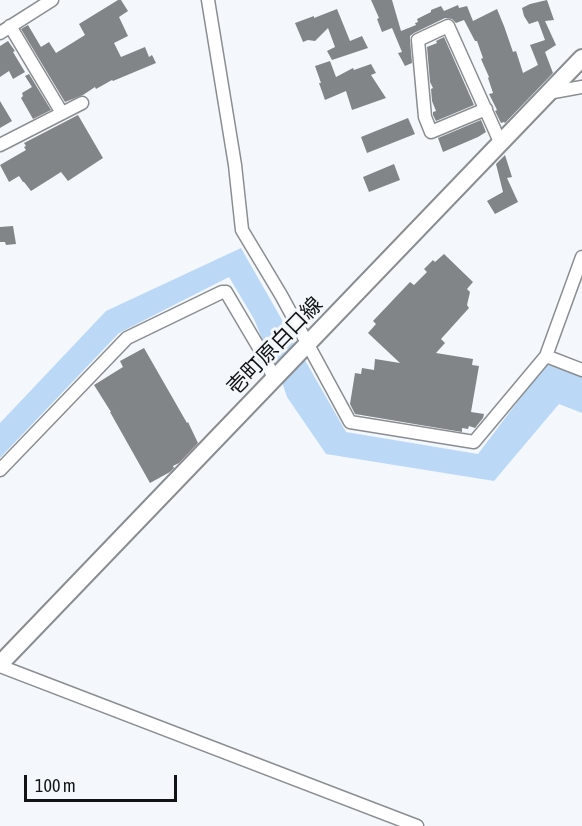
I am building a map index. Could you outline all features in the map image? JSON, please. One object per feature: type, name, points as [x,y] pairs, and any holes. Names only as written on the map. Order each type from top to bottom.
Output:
[{"type":"main road","name":"壱町原白口線","points":[[0,665],[582,58]]},
{"type":"street","points":[[52,0],[5,29],[62,113]]},
{"type":"street","points":[[208,0],[235,165],[242,230],[281,295],[305,347],[350,422],[474,442],[546,356],[582,257]]},
{"type":"street","points":[[486,109],[431,132],[425,117],[418,40],[448,26],[486,109],[501,144]]},
{"type":"street","points":[[548,93],[582,87]]},
{"type":"street","points":[[0,145],[82,103]]},
{"type":"street","points":[[0,470],[127,338],[222,292],[226,292],[277,376]]},
{"type":"street","points":[[546,356],[582,370]]},
{"type":"street","points":[[0,665],[417,826]]},
{"type":"water","points":[[241,248],[346,432],[478,454],[546,364],[582,377],[582,413],[559,404],[494,481],[326,454],[287,397],[274,358],[265,346],[254,319],[229,277],[119,333],[0,458],[0,423],[106,311]]},
{"type":"building","points":[[121,0],[128,11],[119,17],[128,36],[114,43],[121,57],[145,47],[149,57],[152,55],[156,63],[112,80],[96,89],[95,87],[65,102],[21,29],[28,25],[41,47],[49,42],[56,53],[85,35],[79,24]]},
{"type":"building","points":[[371,0],[392,0],[401,31],[416,25],[417,19],[441,6],[444,11],[458,5],[459,8],[467,6],[473,21],[497,9],[523,73],[538,65],[530,45],[545,40],[538,21],[529,24],[522,8],[547,0],[554,20],[545,21],[556,45],[545,52],[553,73],[505,123],[501,123],[489,94],[493,93],[477,41],[464,20],[456,23],[452,19],[445,18],[410,36],[412,63],[405,66],[398,53],[402,52],[392,28],[382,32]]},
{"type":"building","points":[[337,9],[350,41],[362,36],[368,48],[332,60],[327,51],[335,47],[328,28],[315,41],[303,42],[295,23]]},
{"type":"building","points":[[444,37],[474,105],[436,121],[433,115],[436,111],[432,101],[431,89],[433,88],[430,82],[427,47]]},
{"type":"building","points":[[8,41],[25,72],[13,79],[9,71],[0,77],[0,46]]},
{"type":"building","points":[[330,61],[336,77],[353,68],[354,70],[371,64],[376,73],[371,75],[386,98],[352,110],[346,91],[325,100],[315,66]]},
{"type":"building","points":[[29,74],[51,110],[33,119],[21,98],[22,93],[32,87],[25,76]]},
{"type":"building","points":[[0,101],[12,121],[0,128]]},
{"type":"building","points":[[78,115],[103,158],[68,181],[61,172],[31,191],[19,176],[9,182],[0,165],[26,150],[24,143]]},
{"type":"building","points":[[408,118],[415,134],[367,153],[361,137]]},
{"type":"building","points":[[481,120],[486,132],[443,152],[438,138]]},
{"type":"building","points":[[505,155],[512,177],[507,178],[518,202],[495,214],[487,201],[503,192],[496,164]]},
{"type":"building","points":[[394,164],[400,180],[369,192],[363,177]]},
{"type":"building","points":[[13,226],[16,244],[6,245],[5,242],[0,242],[0,227]]},
{"type":"building","points":[[444,254],[473,282],[467,289],[470,292],[467,305],[469,308],[441,339],[445,343],[436,353],[473,359],[472,365],[479,366],[471,412],[484,414],[483,418],[475,428],[469,426],[468,429],[462,428],[462,432],[355,414],[350,404],[355,373],[361,374],[362,368],[374,370],[375,359],[400,363],[368,333],[376,324],[373,321],[410,282],[414,285],[427,272],[424,269],[433,260],[435,262]]},
{"type":"building","points":[[144,348],[198,443],[179,463],[173,466],[170,472],[150,483],[94,385],[123,367],[120,361]]}]
